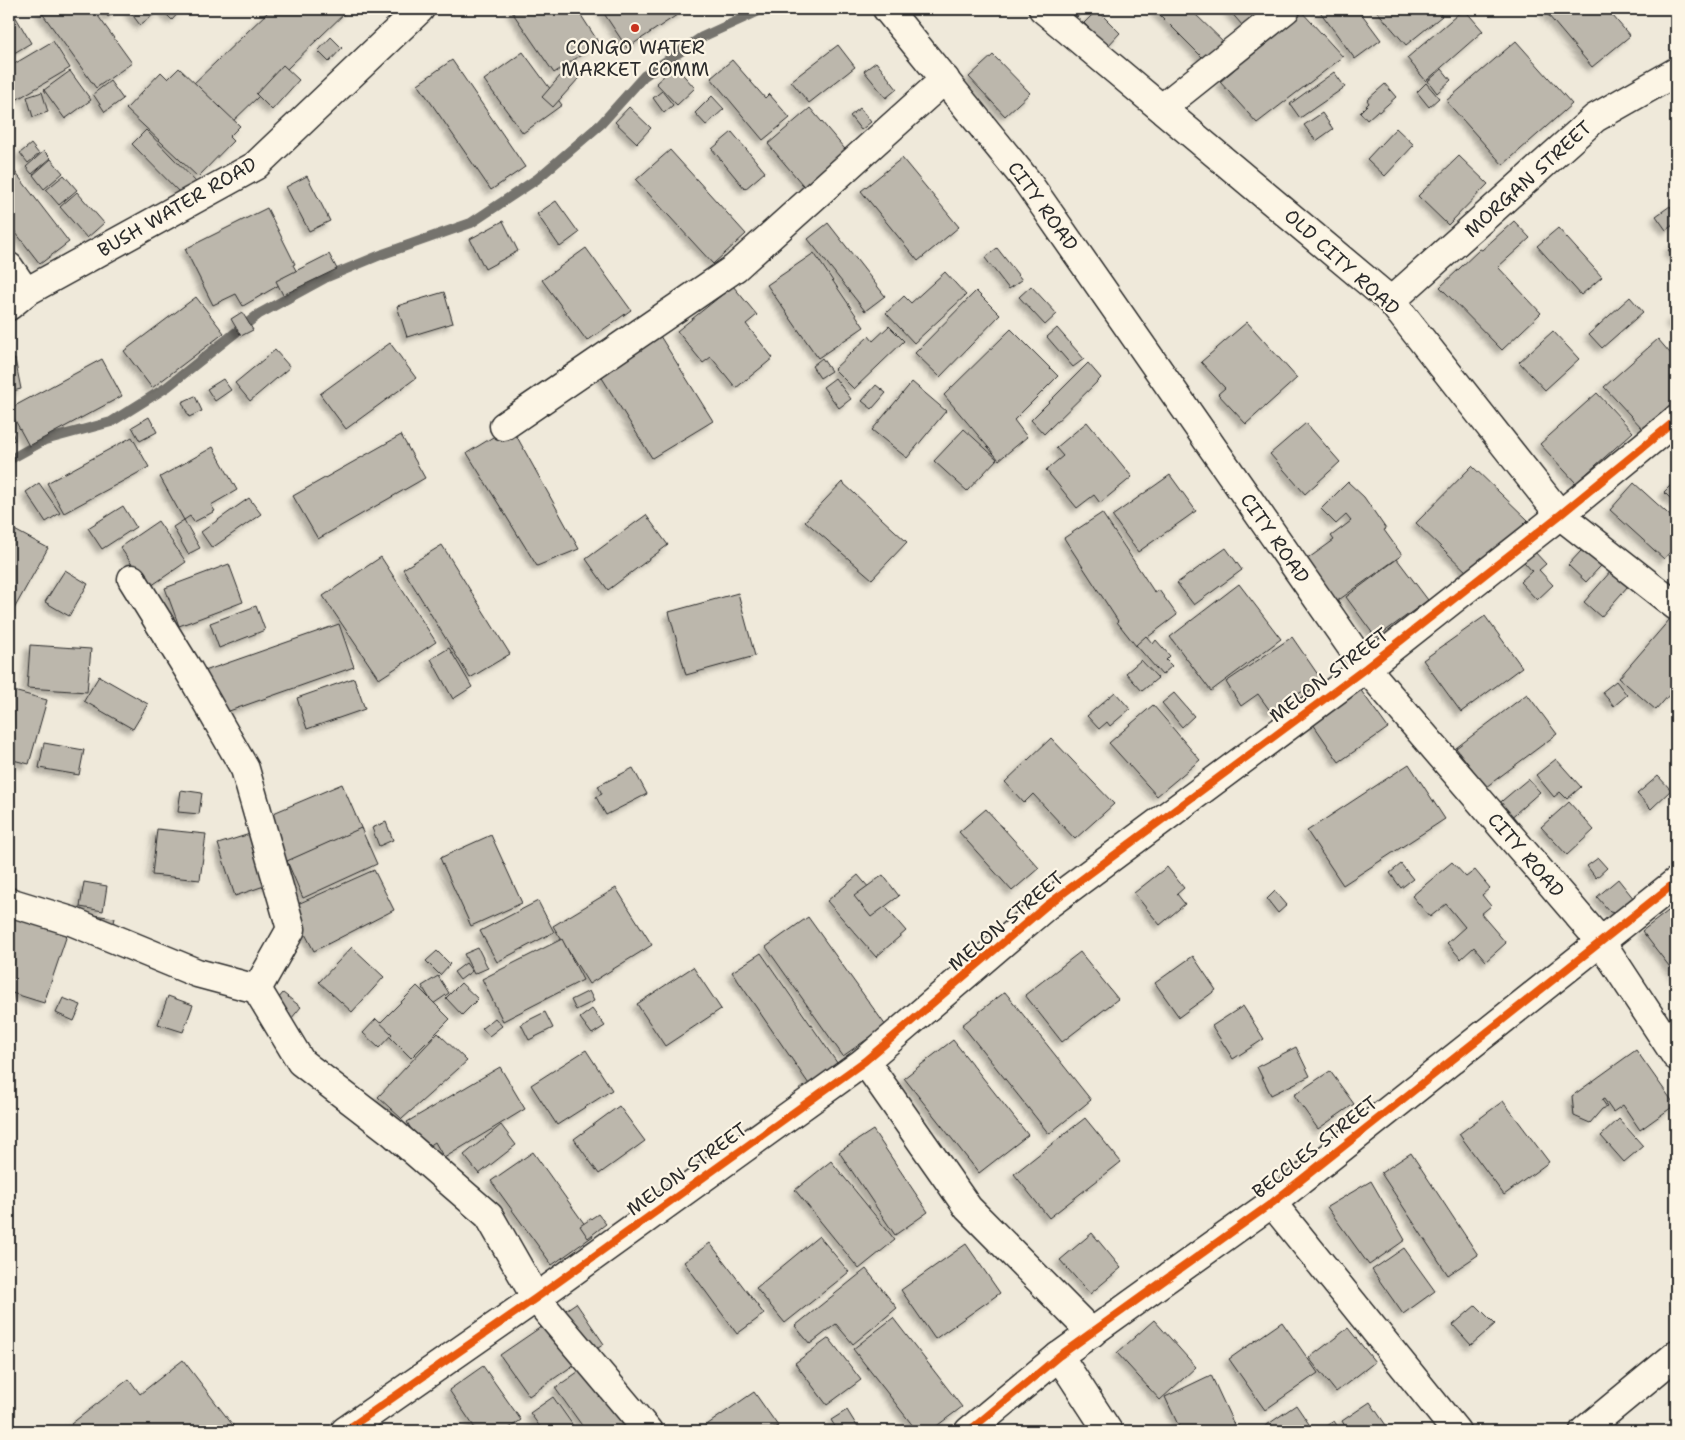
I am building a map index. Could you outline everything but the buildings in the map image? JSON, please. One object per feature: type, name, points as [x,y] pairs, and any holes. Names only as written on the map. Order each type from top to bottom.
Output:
[{"type":"street","name":"BUSH WATER ROAD","points":[[17,299],[255,166],[420,9]]},
{"type":"street","name":"CITY ROAD","points":[[887,9],[1026,180],[1366,668],[1601,942],[1676,1056]]},
{"type":"street","name":"OLD CITY ROAD","points":[[1043,9],[1391,301],[1560,515],[1676,606]]},
{"type":"street","points":[[1162,108],[1286,9]]},
{"type":"street","name":"MORGAN STREET","points":[[1391,301],[1595,118],[1676,72]]},
{"type":"street","points":[[504,426],[735,268],[945,79]]},
{"type":"street","points":[[9,267],[17,299]]},
{"type":"street","name":"MELON STREET","points":[[345,1431],[536,1298],[865,1061],[1046,906],[1366,668],[1560,515],[1676,420]]},
{"type":"street","points":[[132,579],[189,671],[245,769],[291,929],[257,989]]},
{"type":"street","name":"BECCLES STREET","points":[[969,1431],[1059,1356],[1272,1202],[1676,882]]},
{"type":"street","points":[[9,902],[71,921],[197,973],[257,989],[301,1062],[392,1132],[489,1216],[536,1298],[648,1431]]},
{"type":"street","points":[[865,1061],[968,1208],[1092,1333]]},
{"type":"street","points":[[1272,1202],[1456,1431]]},
{"type":"street","points":[[1584,1431],[1676,1355]]},
{"type":"street","points":[[1059,1356],[1108,1431]]},
{"type":"waterway","points":[[9,460],[45,440],[111,422],[167,387],[259,314],[325,278],[383,254],[471,223],[537,179],[601,124],[644,76],[702,37],[759,11],[768,9]]},
{"type":"cycle path","points":[[345,1431],[536,1298],[865,1061],[1046,906],[1366,668],[1560,515],[1676,420]]},
{"type":"cycle path","points":[[969,1431],[1059,1356],[1272,1203],[1676,882]]},
{"type":"place","name":"CONGO WATER MARKET COMM","points":[[635,28]]}]
